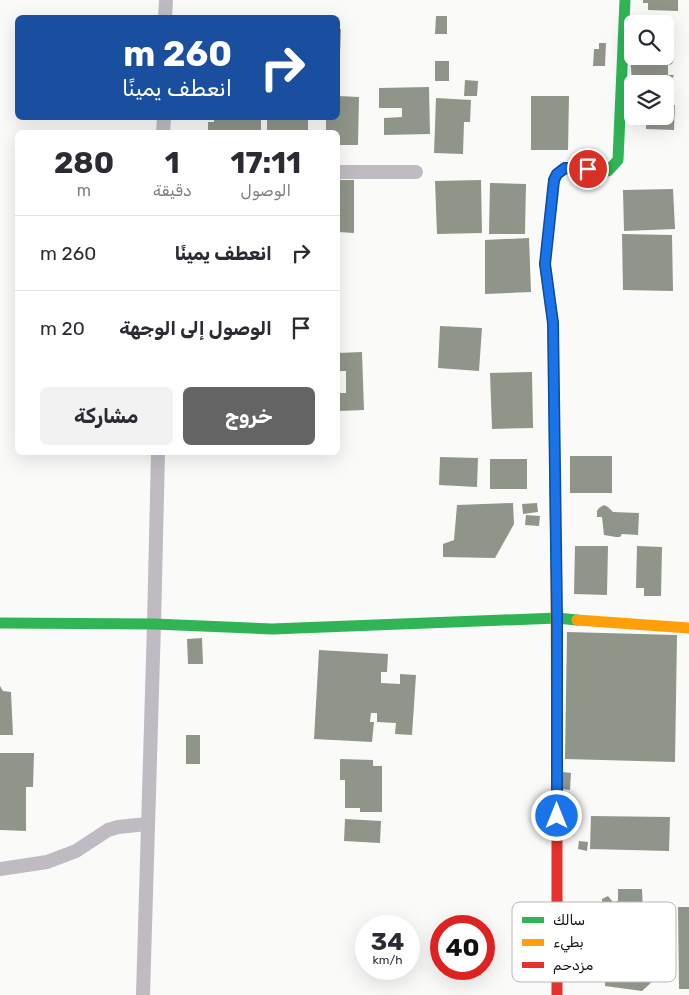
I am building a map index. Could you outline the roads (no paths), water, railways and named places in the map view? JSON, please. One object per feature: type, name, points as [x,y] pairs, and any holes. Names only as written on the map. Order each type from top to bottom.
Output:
[{"type":"street","points":[[165,15],[166,0]]},
{"type":"street","points":[[557,902],[557,618],[553,323],[545,264],[554,180],[557,174],[565,168],[608,171],[618,160],[625,0]]},
{"type":"street","points":[[340,172],[416,172]]},
{"type":"street","points":[[143,995],[158,455]]},
{"type":"street","points":[[0,622],[154,624],[272,629],[557,618],[689,628]]},
{"type":"street","points":[[0,870],[47,862],[76,851],[113,829],[147,824]]},
{"type":"street","points":[[557,982],[557,995]]}]
